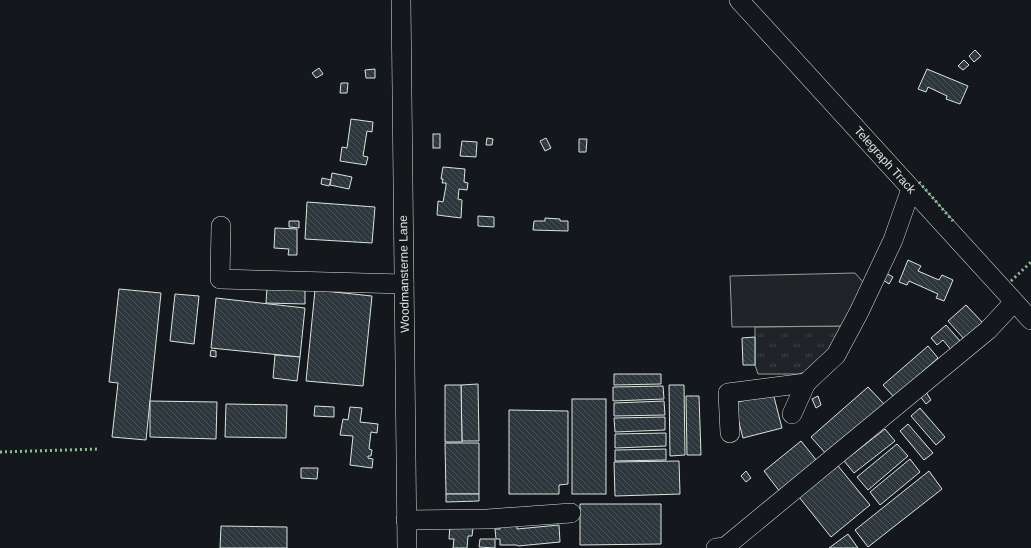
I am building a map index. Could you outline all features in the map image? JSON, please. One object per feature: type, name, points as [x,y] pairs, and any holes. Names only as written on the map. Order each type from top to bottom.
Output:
[{"type":"street","name":"Woodmansterne Lane","points":[[401,0],[407,548]]},
{"type":"street","name":"Telegraph Track","points":[[739,0],[1031,320]]},
{"type":"street","points":[[792,414],[806,383],[836,355],[859,312],[893,240],[911,189]]},
{"type":"street","points":[[221,226],[220,279],[404,284]]},
{"type":"street","points":[[716,548],[725,547],[789,495],[988,330],[1014,302]]},
{"type":"street","points":[[730,433],[728,393],[806,383]]},
{"type":"street","points":[[406,520],[487,519],[571,513]]},
{"type":"green space","points":[[855,273],[864,283],[845,326],[732,327],[730,276]]},
{"type":"green space","points":[[845,326],[826,358],[813,369],[799,374],[758,374],[755,365],[755,327]]},
{"type":"building","points":[[975,50],[981,56],[974,62],[969,56]]},
{"type":"building","points":[[964,60],[969,65],[963,70],[958,66]]},
{"type":"building","points":[[319,68],[323,74],[316,78],[312,73]]},
{"type":"building","points":[[375,69],[375,78],[366,78],[365,70]]},
{"type":"building","points":[[927,69],[968,86],[960,104],[946,99],[947,96],[928,87],[926,92],[918,89]]},
{"type":"building","points":[[341,83],[348,83],[347,93],[340,93]]},
{"type":"building","points":[[351,119],[373,122],[372,132],[367,131],[363,156],[368,157],[366,165],[340,161],[342,147],[347,148]]},
{"type":"building","points":[[433,134],[440,134],[440,148],[433,148]]},
{"type":"building","points":[[487,138],[493,139],[492,145],[486,145]]},
{"type":"building","points":[[546,138],[551,148],[545,151],[540,141]]},
{"type":"building","points":[[579,139],[587,139],[586,152],[579,152]]},
{"type":"building","points":[[462,141],[477,142],[476,157],[460,156]]},
{"type":"building","points":[[443,167],[465,169],[464,182],[468,183],[467,190],[459,189],[458,199],[462,200],[461,218],[437,215],[438,201],[443,202],[446,186],[446,183],[442,183],[443,179],[441,179]]},
{"type":"building","points":[[332,173],[352,177],[349,189],[330,185]]},
{"type":"building","points":[[322,178],[331,180],[329,186],[321,184]]},
{"type":"building","points":[[307,202],[375,207],[372,243],[305,239]]},
{"type":"building","points":[[478,216],[494,217],[494,227],[478,226]]},
{"type":"building","points":[[545,218],[568,221],[568,231],[533,230],[534,221],[545,221]]},
{"type":"building","points":[[289,221],[299,221],[299,228],[289,227]]},
{"type":"building","points":[[275,228],[297,229],[297,255],[288,255],[289,249],[274,248]]},
{"type":"building","points":[[908,260],[921,266],[918,271],[939,280],[942,275],[953,280],[944,301],[936,298],[938,294],[909,281],[907,285],[899,282]]},
{"type":"building","points":[[884,272],[893,277],[889,284],[880,278]]},
{"type":"building","points":[[267,287],[305,288],[305,304],[266,303]]},
{"type":"building","points":[[119,289],[161,293],[146,440],[112,437],[118,383],[109,382]]},
{"type":"building","points":[[315,290],[372,296],[363,386],[306,381]]},
{"type":"building","points":[[175,294],[199,296],[194,344],[170,341]]},
{"type":"building","points":[[216,298],[305,308],[300,357],[211,348]]},
{"type":"building","points":[[966,305],[983,323],[965,340],[948,321]]},
{"type":"building","points":[[946,325],[961,342],[952,351],[943,340],[937,345],[931,338]]},
{"type":"building","points":[[755,337],[755,365],[743,365],[742,338]]},
{"type":"building","points":[[928,346],[938,358],[894,397],[883,385]]},
{"type":"building","points":[[211,350],[216,351],[216,357],[210,356]]},
{"type":"building","points":[[275,355],[300,357],[297,381],[273,378]]},
{"type":"building","points":[[614,374],[661,374],[661,384],[614,385]]},
{"type":"building","points":[[478,384],[479,441],[462,441],[461,385]]},
{"type":"building","points":[[445,385],[461,385],[462,442],[445,442]]},
{"type":"building","points":[[669,385],[684,385],[685,455],[670,456]]},
{"type":"building","points":[[663,386],[664,399],[613,401],[613,387]]},
{"type":"building","points":[[868,387],[884,404],[827,455],[811,437]]},
{"type":"building","points":[[926,392],[931,400],[926,404],[920,396]]},
{"type":"building","points":[[773,393],[782,428],[743,438],[734,403]]},
{"type":"building","points":[[686,396],[699,396],[701,455],[687,455]]},
{"type":"building","points":[[818,396],[821,405],[816,408],[812,399]]},
{"type":"building","points":[[572,399],[606,399],[606,494],[572,494]]},
{"type":"building","points":[[150,401],[217,402],[216,439],[150,437]]},
{"type":"building","points":[[664,401],[665,415],[614,416],[614,403]]},
{"type":"building","points":[[226,404],[287,405],[286,438],[225,437]]},
{"type":"building","points":[[315,406],[334,407],[334,417],[314,416]]},
{"type":"building","points":[[350,407],[362,408],[360,422],[378,424],[377,433],[371,432],[369,449],[372,450],[371,456],[368,456],[368,458],[373,459],[372,468],[350,465],[353,436],[340,435],[343,419],[348,420]]},
{"type":"building","points":[[920,408],[945,437],[936,445],[911,416]]},
{"type":"building","points":[[509,410],[568,411],[568,484],[559,485],[559,494],[509,494]]},
{"type":"building","points":[[665,417],[665,430],[615,432],[614,418]]},
{"type":"building","points":[[908,424],[933,453],[924,460],[900,431]]},
{"type":"building","points":[[885,429],[895,441],[854,473],[844,461]]},
{"type":"building","points":[[666,433],[666,446],[615,448],[615,434]]},
{"type":"building","points":[[801,441],[817,461],[780,492],[764,471]]},
{"type":"building","points":[[445,443],[479,443],[479,494],[446,494]]},
{"type":"building","points":[[897,444],[908,456],[868,490],[857,477]]},
{"type":"building","points":[[666,449],[666,460],[615,461],[615,450]]},
{"type":"building","points":[[910,459],[920,472],[880,505],[870,492]]},
{"type":"building","points":[[679,461],[680,494],[615,496],[614,462]]},
{"type":"building","points":[[838,466],[870,505],[831,537],[799,497]]},
{"type":"building","points":[[301,468],[318,468],[317,479],[301,478]]},
{"type":"building","points":[[746,471],[751,478],[746,482],[741,476]]},
{"type":"building","points":[[929,471],[942,489],[868,547],[855,530]]},
{"type":"building","points":[[446,494],[479,494],[479,501],[446,502]]},
{"type":"building","points":[[580,504],[661,504],[661,544],[580,545]]},
{"type":"building","points":[[450,525],[473,528],[472,536],[468,536],[467,548],[453,548],[454,539],[449,539]]},
{"type":"building","points":[[559,525],[560,542],[518,546],[500,545],[500,539],[496,539],[495,529],[500,529],[500,526],[517,526],[517,529]]},
{"type":"building","points":[[221,526],[287,527],[287,548],[220,548]]},
{"type":"building","points":[[848,534],[858,548],[829,548]]},
{"type":"building","points":[[480,539],[495,539],[495,548],[479,547]]},
{"type":"hedge","points":[[919,182],[953,221]]},
{"type":"hedge","points":[[1011,281],[1031,262]]},
{"type":"hedge","points":[[0,452],[100,449]]}]
